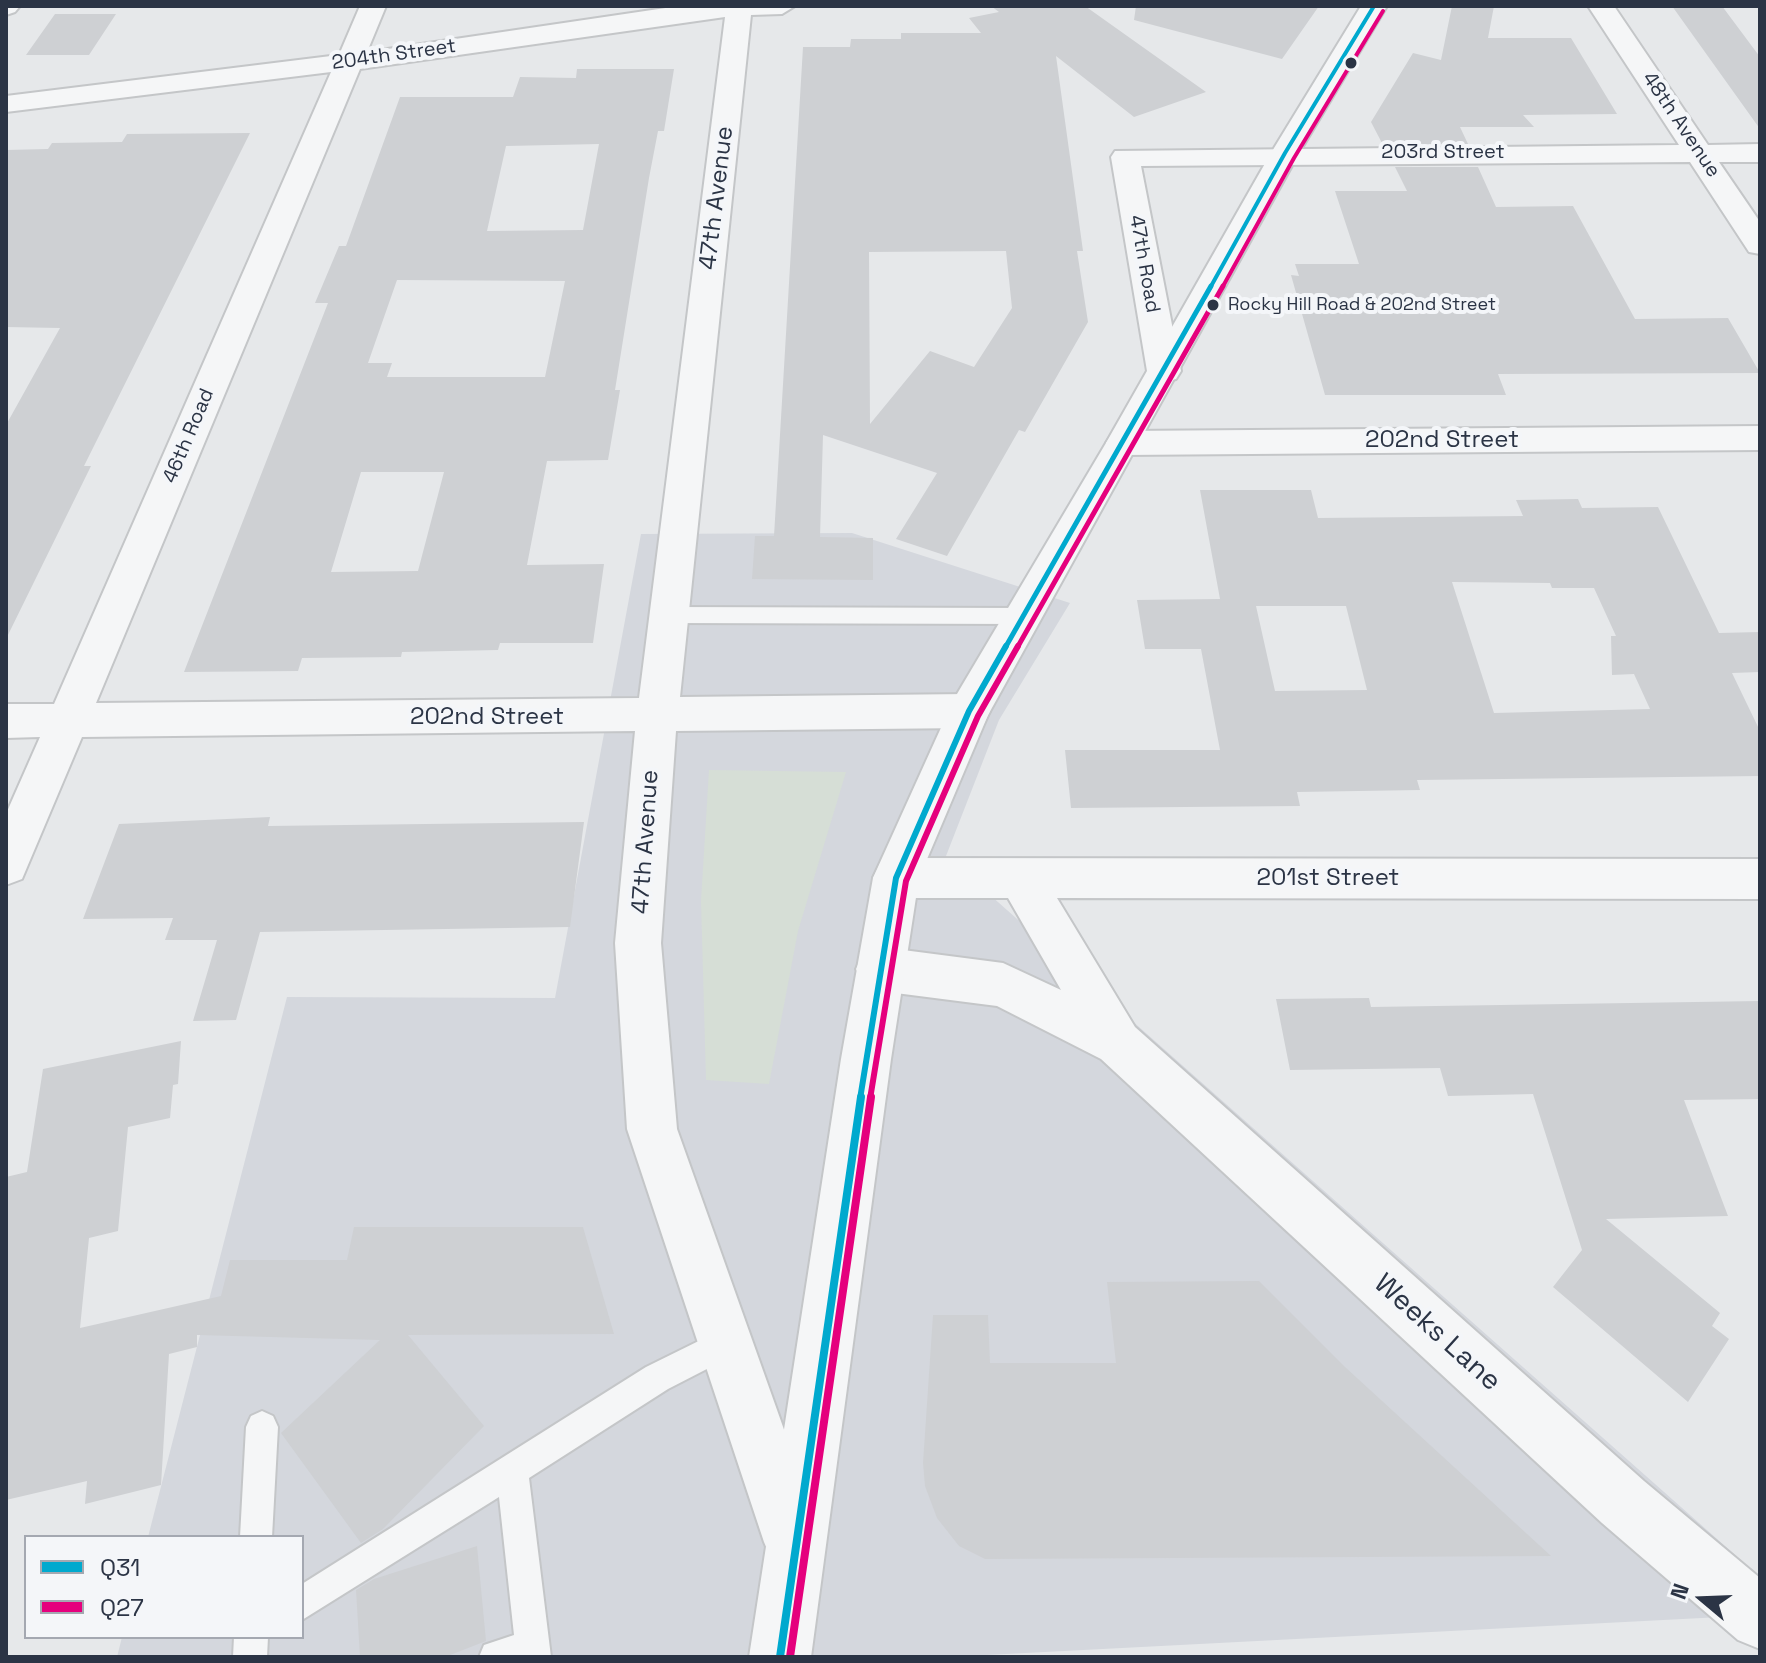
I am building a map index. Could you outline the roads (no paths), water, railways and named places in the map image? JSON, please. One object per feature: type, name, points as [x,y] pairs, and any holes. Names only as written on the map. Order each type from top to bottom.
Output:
[{"type":"street","name":"46th Road","points":[[6,865],[373,6]]},
{"type":"street","name":"204th Street","points":[[6,104],[348,62],[704,10],[782,6]]},
{"type":"street","points":[[795,1544],[896,878],[969,711],[1124,443],[1285,153],[1374,6]]},
{"type":"street","name":"48th Avenue","points":[[1601,6],[1760,245]]},
{"type":"street","name":"47th Avenue","points":[[739,7],[658,716],[638,943],[652,1129],[795,1544],[780,1657]]},
{"type":"street","name":"203rd Street","points":[[1125,157],[1285,153],[1760,153]]},
{"type":"street","name":"47th Road","points":[[1125,157],[1164,371]]},
{"type":"street","name":"202nd Street","points":[[1124,443],[1760,438]]},
{"type":"street","name":"202nd Street","points":[[6,721],[969,711]]},
{"type":"street","name":"201st Street","points":[[896,878],[1760,879]]},
{"type":"street","name":"Weeks Lane","points":[[1021,878],[1118,1043]]},
{"type":"street","name":"Weeks Lane","points":[[880,969],[1003,985],[1118,1043],[1623,1502],[1760,1618]]},
{"type":"lane","points":[[669,615],[1024,616]]},
{"type":"lane","points":[[304,1602],[657,1378],[725,1343]]},
{"type":"lane","points":[[256,1535],[262,1427]]},
{"type":"lane","points":[[496,1657],[533,1651],[512,1470]]},
{"type":"place","name":"Rocky Hill Road & 202nd Street","points":[[1213,305]]}]
